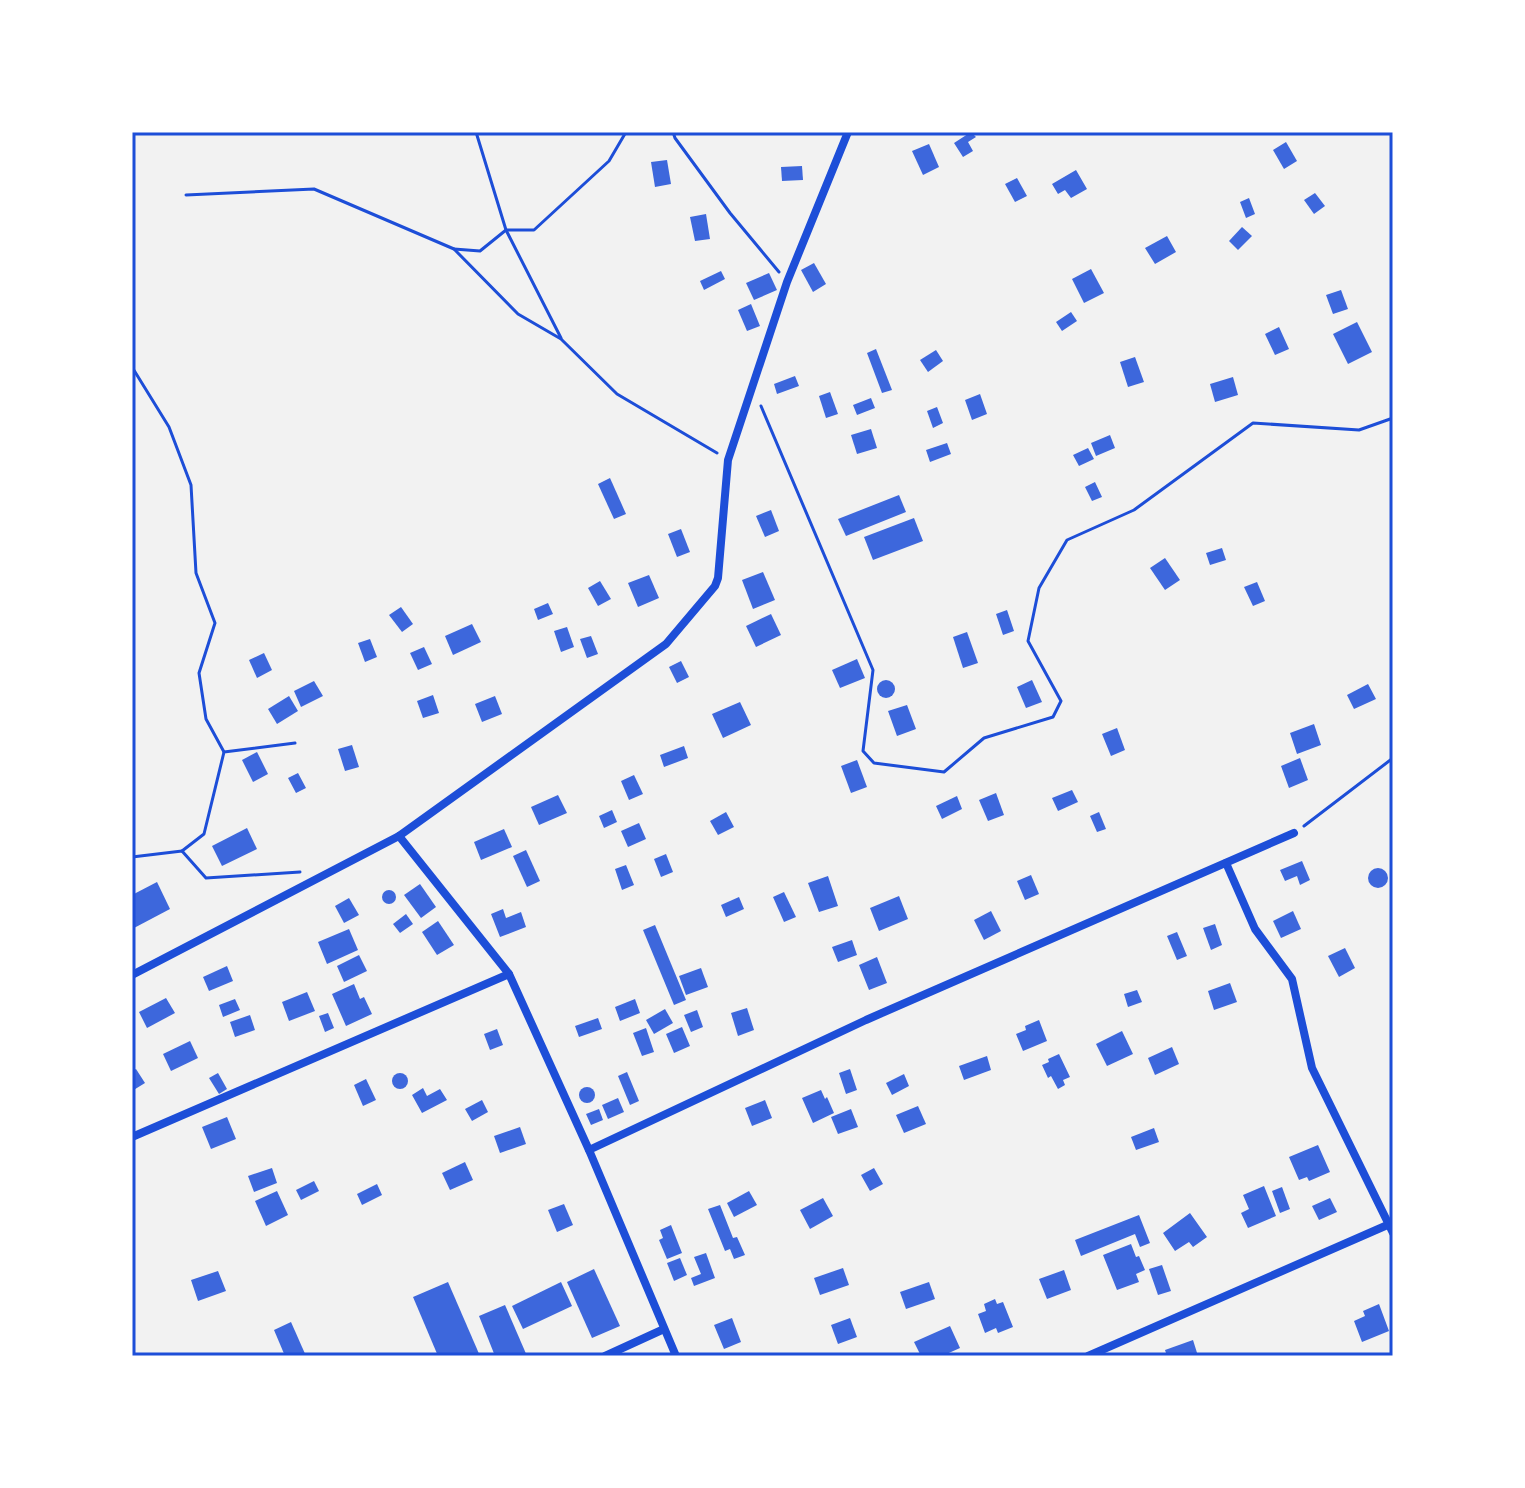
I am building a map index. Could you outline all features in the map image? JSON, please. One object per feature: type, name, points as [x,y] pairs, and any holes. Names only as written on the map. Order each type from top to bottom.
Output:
[{"type":"street","points":[[132,975],[399,836],[666,644],[715,586],[718,578],[728,460],[787,282],[848,132]]},
{"type":"street","points":[[589,1150],[866,1020],[1294,833]]},
{"type":"street","points":[[399,836],[509,974],[589,1150],[676,1356]]},
{"type":"street","points":[[1088,1356],[1392,1226],[1312,1068],[1292,979],[1255,929],[1226,863]]},
{"type":"street","points":[[132,1137],[509,974]]},
{"type":"street","points":[[605,1356],[664,1329]]},
{"type":"path","points":[[476,132],[506,230],[561,339]]},
{"type":"path","points":[[186,195],[314,189],[454,249],[480,251],[506,230],[534,230],[609,161],[626,132]]},
{"type":"path","points":[[673,132],[730,213],[787,282]]},
{"type":"path","points":[[454,249],[518,314],[561,339],[617,394],[728,460]]},
{"type":"path","points":[[132,367],[169,427],[191,485],[196,573],[215,623],[199,673],[206,719],[224,752],[204,834],[182,851],[132,857]]},
{"type":"path","points":[[752,384],[873,670],[863,751],[874,763],[944,772],[984,738],[1053,717],[1061,701],[1028,641],[1039,588],[1067,540],[1134,510],[1253,423],[1359,430],[1393,418]]},
{"type":"path","points":[[224,752],[295,743]]},
{"type":"path","points":[[1294,833],[1393,758]]},
{"type":"path","points":[[182,851],[206,878],[300,872]]},
{"type":"building","points":[[971,132],[976,137],[968,142],[973,151],[963,157],[954,143]]},
{"type":"building","points":[[1286,142],[1297,161],[1284,169],[1273,150]]},
{"type":"building","points":[[929,144],[939,167],[923,175],[912,151]]},
{"type":"building","points":[[667,160],[671,184],[655,187],[651,162]]},
{"type":"building","points":[[802,166],[803,180],[782,181],[781,167]]},
{"type":"building","points":[[1076,170],[1087,189],[1071,198],[1065,190],[1058,194],[1052,184]]},
{"type":"building","points":[[1017,178],[1027,196],[1015,202],[1005,184]]},
{"type":"building","points":[[1315,193],[1325,206],[1314,214],[1304,200]]},
{"type":"building","points":[[1249,198],[1255,214],[1246,218],[1240,202]]},
{"type":"building","points":[[706,214],[710,239],[695,241],[690,217]]},
{"type":"building","points":[[1242,227],[1252,236],[1238,250],[1229,241]]},
{"type":"building","points":[[1167,236],[1176,252],[1155,264],[1145,248]]},
{"type":"building","points":[[814,263],[826,284],[813,292],[801,270]]},
{"type":"building","points":[[1091,269],[1104,293],[1084,303],[1072,279]]},
{"type":"building","points":[[721,271],[725,279],[704,290],[700,281]]},
{"type":"building","points":[[769,273],[777,290],[754,300],[746,283]]},
{"type":"building","points":[[1341,290],[1348,309],[1333,314],[1326,295]]},
{"type":"building","points":[[751,304],[760,326],[747,331],[738,310]]},
{"type":"building","points":[[1071,312],[1077,321],[1062,331],[1056,322]]},
{"type":"building","points":[[1357,322],[1372,352],[1348,364],[1333,334]]},
{"type":"building","points":[[1279,327],[1289,349],[1275,355],[1265,334]]},
{"type":"building","points":[[876,349],[892,390],[882,393],[867,353]]},
{"type":"building","points":[[936,350],[943,361],[928,372],[920,360]]},
{"type":"building","points":[[1135,357],[1144,382],[1128,387],[1120,362]]},
{"type":"building","points":[[795,376],[799,386],[777,394],[774,384]]},
{"type":"building","points":[[1233,377],[1238,395],[1215,402],[1210,384]]},
{"type":"building","points":[[830,392],[838,414],[826,418],[819,396]]},
{"type":"building","points":[[980,394],[987,414],[972,420],[965,400]]},
{"type":"building","points":[[871,398],[875,408],[857,415],[853,405]]},
{"type":"building","points":[[937,407],[943,423],[933,428],[927,411]]},
{"type":"building","points":[[871,429],[877,448],[857,454],[851,435]]},
{"type":"building","points":[[1110,435],[1115,448],[1096,456],[1091,443]]},
{"type":"building","points":[[947,443],[951,454],[930,462],[926,450]]},
{"type":"building","points":[[1088,448],[1094,459],[1079,466],[1073,455]]},
{"type":"building","points":[[610,478],[626,514],[614,519],[598,484]]},
{"type":"building","points":[[1095,482],[1102,497],[1092,501],[1085,487]]},
{"type":"building","points":[[899,495],[906,512],[846,536],[838,519]]},
{"type":"building","points":[[771,510],[779,531],[765,537],[756,516]]},
{"type":"building","points":[[914,518],[923,541],[873,560],[864,537]]},
{"type":"building","points":[[681,529],[690,552],[677,557],[668,534]]},
{"type":"building","points":[[1222,548],[1226,560],[1210,565],[1206,553]]},
{"type":"building","points":[[1165,558],[1180,580],[1165,590],[1150,568]]},
{"type":"building","points":[[763,572],[775,600],[753,609],[742,580]]},
{"type":"building","points":[[649,575],[659,598],[638,607],[628,583]]},
{"type":"building","points":[[600,581],[611,599],[598,606],[588,588]]},
{"type":"building","points":[[1257,582],[1265,601],[1253,606],[1244,587]]},
{"type":"building","points":[[548,603],[553,614],[538,620],[534,609]]},
{"type":"building","points":[[401,607],[413,624],[402,632],[389,615]]},
{"type":"building","points":[[1007,610],[1014,631],[1003,635],[996,614]]},
{"type":"building","points":[[771,614],[781,635],[756,647],[746,626]]},
{"type":"building","points":[[472,624],[481,642],[453,655],[445,636]]},
{"type":"building","points":[[567,627],[574,647],[561,652],[554,631]]},
{"type":"building","points":[[967,632],[978,663],[963,668],[953,637]]},
{"type":"building","points":[[591,636],[598,654],[587,658],[580,639]]},
{"type":"building","points":[[370,639],[377,657],[365,662],[358,643]]},
{"type":"building","points":[[424,647],[432,664],[418,670],[410,653]]},
{"type":"building","points":[[264,653],[272,670],[257,678],[249,660]]},
{"type":"building","points":[[857,659],[865,678],[840,688],[832,670]]},
{"type":"building","points":[[681,661],[689,677],[677,683],[669,667]]},
{"type":"building","points":[[886,680],[895,689],[886,698],[877,689]]},
{"type":"building","points":[[1032,680],[1042,702],[1026,708],[1017,687]]},
{"type":"building","points":[[314,681],[323,696],[301,707],[294,691]]},
{"type":"building","points":[[1368,684],[1376,699],[1354,709],[1347,695]]},
{"type":"building","points":[[433,695],[439,713],[423,718],[417,701]]},
{"type":"building","points":[[289,696],[298,711],[277,724],[268,709]]},
{"type":"building","points":[[495,696],[502,714],[482,722],[475,704]]},
{"type":"building","points":[[740,702],[751,725],[723,738],[712,714]]},
{"type":"building","points":[[907,705],[916,729],[897,736],[888,711]]},
{"type":"building","points":[[1314,724],[1321,745],[1297,754],[1290,733]]},
{"type":"building","points":[[1117,728],[1125,750],[1111,756],[1102,734]]},
{"type":"building","points":[[352,745],[359,767],[345,771],[338,749]]},
{"type":"building","points":[[684,746],[688,758],[664,767],[660,755]]},
{"type":"building","points":[[257,752],[268,774],[253,782],[242,760]]},
{"type":"building","points":[[1300,758],[1308,780],[1289,788],[1281,766]]},
{"type":"building","points":[[857,760],[867,787],[851,793],[841,766]]},
{"type":"building","points":[[298,773],[306,788],[296,793],[288,778]]},
{"type":"building","points":[[634,775],[643,794],[629,800],[621,781]]},
{"type":"building","points":[[1072,790],[1078,802],[1058,811],[1052,798]]},
{"type":"building","points":[[996,793],[1004,815],[988,821],[979,800]]},
{"type":"building","points":[[558,795],[567,813],[539,825],[531,807]]},
{"type":"building","points":[[957,796],[962,809],[942,819],[936,806]]},
{"type":"building","points":[[612,810],[617,822],[604,828],[599,816]]},
{"type":"building","points":[[726,812],[734,827],[718,835],[710,821]]},
{"type":"building","points":[[1099,812],[1106,829],[1097,832],[1090,816]]},
{"type":"building","points":[[639,823],[646,839],[628,847],[621,831]]},
{"type":"building","points":[[247,828],[257,849],[222,866],[212,846]]},
{"type":"building","points":[[504,829],[512,847],[481,860],[474,842]]},
{"type":"building","points":[[526,850],[540,881],[527,887],[513,856]]},
{"type":"building","points":[[666,854],[673,872],[661,877],[654,859]]},
{"type":"building","points":[[1302,861],[1310,880],[1300,885],[1297,876],[1285,881],[1280,870]]},
{"type":"building","points":[[626,865],[634,885],[622,890],[615,869]]},
{"type":"building","points":[[1378,868],[1385,871],[1388,878],[1385,885],[1378,888],[1371,885],[1368,878],[1371,871]]},
{"type":"building","points":[[1031,875],[1039,894],[1025,900],[1017,881]]},
{"type":"building","points":[[828,876],[838,906],[819,912],[808,883]]},
{"type":"building","points":[[157,882],[170,909],[134,928],[132,895]]},
{"type":"building","points":[[420,884],[436,907],[421,918],[404,895]]},
{"type":"building","points":[[389,890],[396,897],[389,904],[382,897]]},
{"type":"building","points":[[784,892],[796,917],[784,922],[773,897]]},
{"type":"building","points":[[899,896],[908,919],[879,931],[870,908]]},
{"type":"building","points":[[739,897],[744,909],[726,917],[721,905]]},
{"type":"building","points":[[349,898],[359,915],[344,923],[335,906]]},
{"type":"building","points":[[503,909],[506,918],[521,912],[526,927],[500,937],[491,914]]},
{"type":"building","points":[[991,911],[1001,931],[984,940],[974,920]]},
{"type":"building","points":[[1293,911],[1301,929],[1281,938],[1273,921]]},
{"type":"building","points":[[406,914],[413,924],[400,933],[393,924]]},
{"type":"building","points":[[438,921],[454,945],[437,955],[422,932]]},
{"type":"building","points":[[1215,924],[1222,945],[1211,950],[1203,928]]},
{"type":"building","points":[[655,925],[686,1000],[674,1005],[643,930]]},
{"type":"building","points":[[349,929],[358,950],[327,964],[318,942]]},
{"type":"building","points":[[1177,932],[1187,956],[1177,960],[1167,936]]},
{"type":"building","points":[[852,940],[857,955],[838,962],[832,947]]},
{"type":"building","points":[[1345,948],[1355,968],[1339,977],[1328,956]]},
{"type":"building","points":[[359,955],[367,971],[344,982],[337,966]]},
{"type":"building","points":[[877,957],[887,983],[869,990],[859,965]]},
{"type":"building","points":[[227,966],[233,981],[209,991],[203,977]]},
{"type":"building","points":[[701,968],[708,987],[686,995],[679,976]]},
{"type":"building","points":[[1230,983],[1237,1002],[1214,1010],[1208,991]]},
{"type":"building","points":[[354,984],[360,999],[364,997],[372,1014],[346,1026],[332,994]]},
{"type":"building","points":[[1137,990],[1142,1002],[1128,1007],[1124,994]]},
{"type":"building","points":[[307,992],[315,1011],[289,1021],[282,1002]]},
{"type":"building","points":[[166,998],[175,1013],[147,1028],[139,1012]]},
{"type":"building","points":[[235,999],[240,1010],[223,1017],[219,1005]]},
{"type":"building","points":[[635,999],[640,1013],[620,1021],[615,1007]]},
{"type":"building","points":[[747,1008],[754,1030],[738,1036],[731,1013]]},
{"type":"building","points":[[665,1009],[673,1023],[654,1034],[646,1020]]},
{"type":"building","points":[[697,1010],[703,1027],[691,1032],[684,1015]]},
{"type":"building","points":[[328,1013],[334,1028],[325,1032],[319,1016]]},
{"type":"building","points":[[250,1015],[255,1030],[235,1037],[230,1022]]},
{"type":"building","points":[[598,1018],[602,1029],[579,1037],[575,1026]]},
{"type":"building","points":[[1039,1020],[1047,1041],[1023,1051],[1016,1034]]},
{"type":"building","points":[[682,1027],[690,1046],[674,1053],[666,1034]]},
{"type":"building","points":[[646,1028],[654,1052],[642,1056],[633,1033]]},
{"type":"building","points":[[497,1029],[503,1045],[490,1050],[484,1034]]},
{"type":"building","points":[[1122,1031],[1133,1054],[1107,1066],[1096,1044]]},
{"type":"building","points":[[190,1041],[198,1058],[171,1071],[163,1054]]},
{"type":"building","points":[[1172,1047],[1179,1064],[1155,1075],[1148,1058]]},
{"type":"building","points":[[1059,1054],[1070,1077],[1063,1080],[1065,1085],[1058,1089],[1042,1065]]},
{"type":"building","points":[[987,1056],[991,1070],[964,1080],[959,1066]]},
{"type":"building","points":[[136,1069],[145,1083],[132,1091],[132,1071]]},
{"type":"building","points":[[850,1069],[857,1090],[846,1094],[839,1073]]},
{"type":"building","points":[[627,1072],[639,1101],[630,1105],[618,1076]]},
{"type":"building","points":[[218,1073],[227,1089],[219,1094],[209,1078]]},
{"type":"building","points":[[400,1073],[406,1075],[406,1087],[400,1089],[394,1087],[392,1081],[394,1075]]},
{"type":"building","points":[[904,1074],[909,1086],[892,1095],[886,1083]]},
{"type":"building","points":[[366,1079],[376,1100],[363,1106],[354,1085]]},
{"type":"building","points":[[587,1087],[595,1095],[587,1103],[579,1095]]},
{"type":"building","points":[[423,1088],[427,1096],[440,1089],[447,1100],[422,1113],[412,1095]]},
{"type":"building","points":[[821,1090],[834,1113],[813,1123],[802,1098]]},
{"type":"building","points":[[618,1098],[624,1112],[608,1119],[602,1105]]},
{"type":"building","points":[[482,1100],[488,1112],[472,1121],[465,1109]]},
{"type":"building","points":[[765,1100],[772,1118],[752,1126],[745,1108]]},
{"type":"building","points":[[918,1106],[926,1124],[904,1133],[896,1115]]},
{"type":"building","points":[[599,1109],[603,1120],[591,1125],[586,1114]]},
{"type":"building","points":[[851,1109],[858,1127],[838,1134],[831,1117]]},
{"type":"building","points":[[227,1117],[236,1139],[211,1149],[202,1127]]},
{"type":"building","points":[[520,1127],[526,1144],[500,1153],[494,1136]]},
{"type":"building","points":[[1154,1128],[1159,1142],[1136,1150],[1131,1137]]},
{"type":"building","points":[[1318,1145],[1330,1172],[1309,1181],[1307,1177],[1299,1180],[1289,1157]]},
{"type":"building","points":[[465,1162],[473,1180],[450,1190],[442,1173]]},
{"type":"building","points":[[272,1168],[277,1183],[254,1192],[248,1176]]},
{"type":"building","points":[[874,1168],[883,1184],[870,1191],[861,1175]]},
{"type":"building","points":[[314,1181],[319,1191],[301,1200],[296,1190]]},
{"type":"building","points":[[377,1184],[382,1195],[362,1205],[357,1194]]},
{"type":"building","points":[[1264,1186],[1276,1216],[1248,1228],[1241,1213],[1249,1209],[1243,1195]]},
{"type":"building","points":[[1282,1187],[1290,1209],[1280,1213],[1272,1191]]},
{"type":"building","points":[[277,1191],[288,1215],[266,1226],[255,1201]]},
{"type":"building","points":[[749,1191],[757,1205],[734,1217],[727,1203]]},
{"type":"building","points":[[823,1198],[833,1216],[810,1229],[800,1210]]},
{"type":"building","points":[[1330,1198],[1337,1212],[1319,1220],[1312,1206]]},
{"type":"building","points":[[564,1204],[573,1225],[557,1232],[548,1210]]},
{"type":"building","points":[[720,1205],[733,1238],[737,1237],[745,1255],[734,1259],[730,1249],[725,1251],[708,1209]]},
{"type":"building","points":[[1190,1213],[1207,1237],[1193,1247],[1189,1242],[1175,1251],[1163,1233]]},
{"type":"building","points":[[1139,1215],[1150,1243],[1140,1247],[1135,1234],[1081,1256],[1075,1240]]},
{"type":"building","points":[[671,1225],[682,1253],[667,1259],[659,1240],[663,1238],[660,1230]]},
{"type":"building","points":[[1131,1244],[1145,1270],[1136,1274],[1139,1282],[1117,1290],[1103,1255]]},
{"type":"building","points":[[706,1253],[715,1278],[694,1286],[691,1278],[701,1274],[694,1257]]},
{"type":"building","points":[[680,1258],[687,1275],[674,1281],[667,1263]]},
{"type":"building","points":[[1162,1265],[1171,1291],[1158,1295],[1149,1269]]},
{"type":"building","points":[[843,1268],[849,1285],[820,1295],[814,1278]]},
{"type":"building","points":[[594,1269],[620,1326],[592,1338],[567,1282]]},
{"type":"building","points":[[1064,1270],[1071,1290],[1047,1299],[1039,1279]]},
{"type":"building","points":[[218,1271],[226,1291],[198,1301],[191,1280]]},
{"type":"building","points":[[448,1282],[480,1356],[438,1356],[413,1297]]},
{"type":"building","points":[[561,1282],[572,1306],[523,1329],[512,1306]]},
{"type":"building","points":[[929,1282],[935,1299],[906,1309],[900,1292]]},
{"type":"building","points":[[995,1299],[997,1304],[1003,1302],[1013,1327],[998,1333],[996,1328],[985,1333],[978,1314],[986,1311],[984,1304]]},
{"type":"building","points":[[1379,1304],[1389,1331],[1362,1342],[1354,1321],[1365,1316],[1363,1311]]},
{"type":"building","points":[[505,1305],[527,1356],[495,1356],[479,1316]]},
{"type":"building","points":[[732,1318],[741,1342],[724,1349],[714,1325]]},
{"type":"building","points":[[850,1318],[857,1337],[838,1344],[831,1325]]},
{"type":"building","points":[[291,1322],[306,1356],[285,1356],[274,1330]]},
{"type":"building","points":[[950,1326],[960,1348],[942,1356],[921,1356],[914,1342]]},
{"type":"building","points":[[1193,1340],[1198,1356],[1167,1356],[1165,1350]]}]
